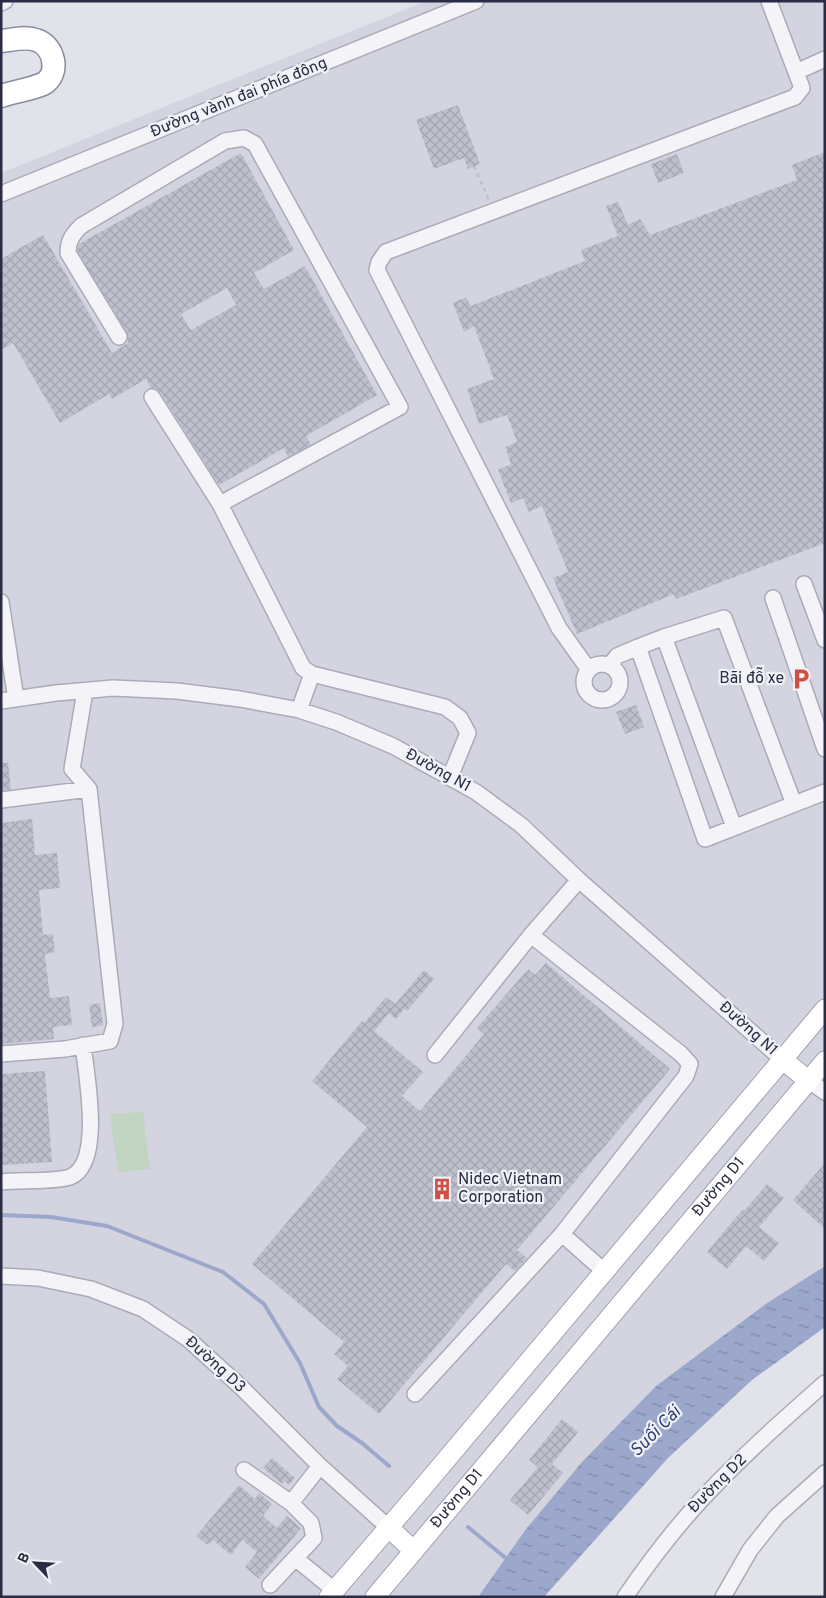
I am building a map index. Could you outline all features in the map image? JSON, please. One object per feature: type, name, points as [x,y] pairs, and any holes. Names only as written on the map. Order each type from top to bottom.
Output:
[{"type":"highway","points":[[1,52],[11,40],[36,39],[43,42],[52,55],[54,63],[49,78],[43,83],[9,94],[1,109]]},
{"type":"main road","name":"Đường D1","points":[[325,1593],[348,1574],[419,1492],[426,1474],[433,1463],[558,1312],[577,1304],[756,1092],[820,1015],[818,1003],[825,995]]},
{"type":"main road","points":[[782,1060],[809,1081]]},
{"type":"main road","name":"Đường D1","points":[[382,1592],[630,1292],[825,1062]]},
{"type":"main road","points":[[604,1272],[630,1292]]},
{"type":"main road","points":[[388,1527],[414,1551]]},
{"type":"street","points":[[1,2],[5,1]]},
{"type":"street","name":"Đường vành đai phía đông","points":[[1,194],[476,1]]},
{"type":"street","points":[[589,670],[559,628],[377,270],[379,262],[386,252],[795,97],[802,88],[774,3]]},
{"type":"street","points":[[796,72],[825,59]]},
{"type":"street","points":[[119,337],[68,253],[68,244],[73,234],[81,226],[225,141],[244,138],[255,144],[400,407],[220,504]]},
{"type":"street","points":[[152,397],[220,504],[302,668],[312,674],[445,707],[460,718],[468,733],[450,776]]},
{"type":"street","points":[[804,584],[825,640]]},
{"type":"street","points":[[774,598],[825,749]]},
{"type":"street","points":[[1,602],[9,700]]},
{"type":"street","points":[[610,665],[617,656],[638,647],[724,618],[794,804]]},
{"type":"street","points":[[664,637],[734,827]]},
{"type":"street","points":[[638,647],[705,839],[825,792]]},
{"type":"street","points":[[598,664],[610,665],[618,673],[620,684],[616,694],[606,700],[595,698],[587,691],[584,680],[589,670],[598,664]]},
{"type":"street","points":[[299,710],[312,674]]},
{"type":"street","name":"Đường N1","points":[[9,700],[113,688],[177,690],[299,710],[336,722],[392,746],[450,776],[476,792],[521,825],[579,880],[782,1060]]},
{"type":"street","points":[[1,1054],[65,1049],[110,1040],[115,1024],[89,789],[72,769],[85,691]]},
{"type":"street","points":[[1,800],[89,789]]},
{"type":"street","points":[[435,1055],[531,935],[579,880]]},
{"type":"street","points":[[415,1394],[562,1234],[686,1076],[690,1064],[681,1054],[531,935]]},
{"type":"street","points":[[1,1182],[71,1176],[84,1165],[91,1131],[90,1103],[83,1045]]},
{"type":"street","points":[[809,1081],[825,1092]]},
{"type":"street","points":[[562,1234],[604,1272]]},
{"type":"street","name":"Đường D3","points":[[1,1276],[38,1278],[91,1289],[142,1309],[188,1339],[241,1387],[320,1466],[388,1527]]},
{"type":"street","name":"Đường D2","points":[[625,1597],[676,1527],[703,1497],[825,1383]]},
{"type":"street","points":[[292,1503],[320,1466]]},
{"type":"street","points":[[244,1470],[292,1503],[311,1523],[314,1538],[270,1585]]},
{"type":"street","points":[[723,1597],[750,1550],[777,1516],[825,1473]]},
{"type":"street","points":[[295,1558],[325,1593]]},
{"type":"path","points":[[474,166],[494,211]]},
{"type":"shaded area","points":[[426,1],[825,1],[825,1266],[767,1303],[656,1386],[582,1462],[526,1529],[478,1597],[1,1597],[1,173]]},
{"type":"green space","points":[[143,1112],[150,1169],[118,1172],[110,1114]]},
{"type":"water","name":"Suối Cái","points":[[825,1266],[825,1327],[752,1380],[668,1458],[544,1597],[478,1597],[526,1529],[582,1462],[656,1386],[767,1303]]},
{"type":"building","points":[[458,105],[480,164],[468,169],[464,158],[434,169],[416,120]]},
{"type":"building","points":[[825,152],[825,543],[676,599],[674,594],[577,634],[553,578],[568,572],[542,506],[529,512],[523,498],[511,503],[498,470],[511,464],[505,447],[517,442],[507,415],[479,424],[467,389],[494,379],[474,326],[464,332],[453,303],[466,297],[471,306],[585,261],[581,250],[618,236],[606,206],[618,202],[628,225],[640,219],[650,235],[797,180],[792,165]]},
{"type":"building","points":[[241,153],[294,250],[254,273],[264,289],[305,266],[377,395],[306,436],[311,445],[288,457],[284,448],[219,485],[160,392],[151,388],[146,379],[112,399],[109,394],[60,423],[13,343],[1,350],[1,259],[43,235],[112,353],[128,343],[127,333],[77,251],[79,244]],"holes":[[[227,288],[236,305],[191,330],[181,314]]]},
{"type":"building","points":[[677,154],[684,173],[658,183],[651,164]]},
{"type":"building","points":[[636,705],[644,727],[625,734],[616,712]]},
{"type":"building","points":[[1,763],[8,763],[11,789],[1,791]]},
{"type":"building","points":[[32,819],[35,855],[57,853],[60,888],[39,890],[43,935],[53,934],[55,952],[45,954],[50,998],[69,996],[72,1025],[53,1027],[54,1039],[1,1044],[1,823]]},
{"type":"building","name":"Nidec Vietnam Corporation","points":[[546,963],[670,1069],[517,1250],[527,1258],[515,1271],[506,1264],[379,1414],[337,1379],[348,1366],[334,1354],[344,1342],[252,1264],[367,1127],[312,1081],[362,1021],[364,1023],[386,997],[395,1004],[424,970],[434,979],[407,1011],[404,1009],[396,1019],[389,1013],[374,1031],[423,1072],[402,1096],[420,1111],[484,1034],[477,1028],[528,969],[535,975]]},
{"type":"building","points":[[100,1003],[103,1025],[92,1027],[89,1005]]},
{"type":"building","points":[[45,1071],[52,1162],[1,1165],[1,1074]]},
{"type":"building","points":[[825,1163],[825,1229],[793,1200]]},
{"type":"building","points":[[767,1184],[784,1198],[759,1227],[779,1243],[764,1261],[746,1246],[727,1269],[707,1252]]},
{"type":"building","points":[[562,1419],[578,1432],[552,1464],[563,1473],[528,1515],[510,1500],[538,1467],[529,1460]]},
{"type":"building","points":[[272,1458],[295,1478],[289,1485],[284,1481],[282,1484],[263,1468]]},
{"type":"building","points":[[239,1485],[255,1499],[259,1493],[272,1504],[263,1516],[277,1528],[287,1516],[301,1528],[259,1579],[245,1567],[257,1552],[242,1540],[231,1555],[213,1540],[208,1545],[196,1536]]},
{"type":"waterway","points":[[1,1215],[51,1217],[107,1226],[223,1272],[264,1304],[300,1363],[319,1407],[337,1426],[362,1443],[389,1466]]},
{"type":"waterway","points":[[468,1527],[508,1560]]},
{"type":"place","name":"Bãi đỗ xe","points":[[801,679]]},
{"type":"place","name":"Nidec Vietnam Corporation","points":[[442,1189]]}]
